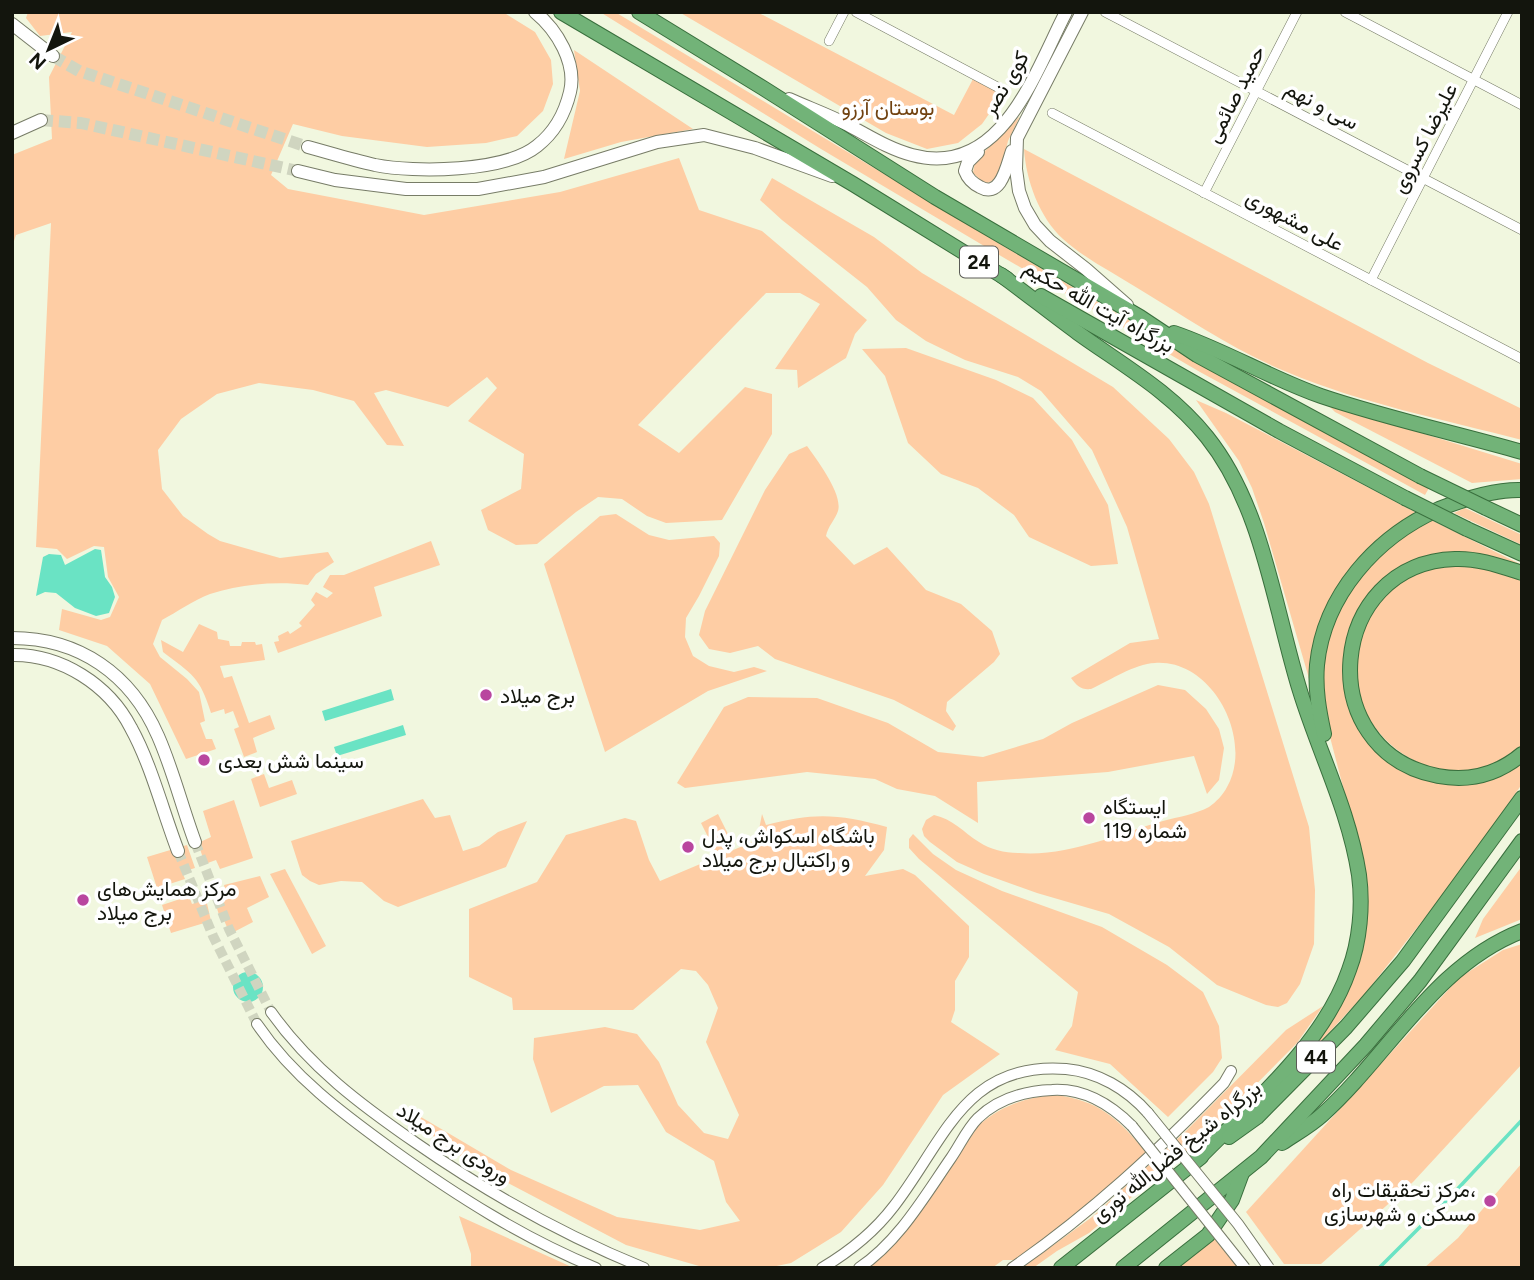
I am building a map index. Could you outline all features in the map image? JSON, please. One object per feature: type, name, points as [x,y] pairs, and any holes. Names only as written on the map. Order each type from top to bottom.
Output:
[{"type":"highway","name":"بزرگراه آیت الله حکیم","points":[[561,12],[853,184],[1001,275],[1086,320],[1279,431],[1405,498],[1522,554]]},
{"type":"highway","name":"بزرگراه آیت الله حکیم","points":[[639,12],[935,197],[1140,317],[1208,361],[1420,476],[1522,525]]},
{"type":"highway","points":[[1001,275],[1158,388],[1192,419],[1224,461],[1240,490],[1255,531],[1301,693],[1348,822],[1359,879],[1358,930],[1350,968],[1334,1004],[1307,1043],[1275,1081],[1200,1157]]},
{"type":"highway","points":[[1156,327],[1207,344],[1247,365],[1321,396],[1522,452]]},
{"type":"highway","points":[[1331,773],[1317,698],[1317,664],[1326,626],[1354,573],[1380,546],[1417,519],[1452,504],[1488,494],[1522,490]]},
{"type":"highway","points":[[1522,573],[1471,559],[1441,560],[1412,570],[1385,588],[1369,607],[1352,642],[1349,663],[1351,690],[1362,720],[1372,736],[1385,749],[1413,768],[1453,779],[1475,778],[1508,765],[1522,754]]},
{"type":"highway","name":"بزرگراه شیخ فضل‌الله نوری","points":[[1060,1268],[1200,1157],[1257,1117],[1346,1027],[1411,950],[1522,798]]},
{"type":"highway","name":"44","points":[[1123,1268],[1261,1157],[1366,1045],[1420,981],[1522,841]]},
{"type":"highway","points":[[1261,1157],[1321,1116],[1460,966],[1497,941],[1522,931]]},
{"type":"highway","points":[[1166,1268],[1208,1235],[1232,1199],[1243,1172]]},
{"type":"main road","points":[[308,147],[377,165],[415,170],[465,168],[501,162],[536,147],[558,123],[568,104],[571,87],[570,69],[559,40],[535,12]]},
{"type":"main road","name":"کوی نصر","points":[[763,88],[913,155],[946,159],[960,157],[994,136],[1012,116],[1066,12]]},
{"type":"main road","name":"کوی نصر","points":[[1082,12],[1017,138],[1016,169],[1019,191],[1035,225],[1050,241],[1140,317]]},
{"type":"main road","points":[[12,24],[53,56]]},
{"type":"main road","points":[[12,133],[41,121]]},
{"type":"main road","points":[[298,171],[335,180],[406,188],[478,189],[557,174],[657,142],[704,135],[755,148],[853,184]]},
{"type":"main road","points":[[994,136],[966,166],[967,177],[983,190],[991,190],[999,185],[1017,138]]},
{"type":"main road","points":[[335,180],[339,156]]},
{"type":"main road","points":[[12,638],[34,638],[77,649],[124,685],[139,702],[159,737],[195,842]]},
{"type":"main road","points":[[12,655],[32,655],[72,669],[119,708],[132,729],[178,851]]},
{"type":"street","points":[[829,41],[844,12]]},
{"type":"street","points":[[856,12],[1003,90]]},
{"type":"street","name":"سی و نهم","points":[[1105,12],[1522,230]]},
{"type":"street","name":"حمید صائمی","points":[[1205,192],[1297,12]]},
{"type":"street","points":[[1345,12],[1522,105]]},
{"type":"street","name":"علیرضا کسروی","points":[[1371,280],[1508,12]]},
{"type":"street","name":"علی مشهوری","points":[[1052,113],[1522,359]]},
{"type":"street","points":[[170,831],[188,824]]},
{"type":"street","name":"ورودی برج میلاد","points":[[271,1012],[302,1053],[333,1082],[429,1152],[499,1197],[584,1243],[644,1268]]},
{"type":"street","points":[[257,1024],[288,1065],[317,1093],[413,1163],[491,1216],[596,1268]]},
{"type":"street","points":[[288,1065],[302,1053]]},
{"type":"street","points":[[822,1268],[877,1227],[963,1106],[987,1086],[1040,1069],[1089,1073],[1118,1086],[1148,1113],[1238,1224],[1269,1268]]},
{"type":"street","points":[[1012,1268],[1100,1202],[1147,1160],[1224,1083],[1230,1071]]},
{"type":"street","points":[[317,1093],[333,1082]]},
{"type":"street","points":[[859,1268],[902,1227],[978,1118],[1004,1101],[1031,1092],[1070,1091],[1098,1099],[1132,1126],[1245,1268]]},
{"type":"street","points":[[888,1214],[902,1227]]},
{"type":"green space","points":[[28,12],[503,12],[535,32],[551,60],[553,84],[543,111],[517,136],[486,143],[427,147],[342,136],[293,124],[271,175],[288,189],[424,215],[560,192],[679,158],[699,210],[762,231],[867,320],[855,334],[846,358],[798,388],[797,370],[775,369],[820,304],[800,293],[766,293],[638,425],[679,453],[745,387],[772,394],[772,434],[722,520],[666,523],[647,516],[622,499],[598,497],[537,544],[516,545],[488,530],[481,510],[521,489],[524,454],[468,421],[497,388],[487,377],[448,407],[386,390],[374,393],[404,446],[387,445],[354,401],[313,390],[259,383],[217,394],[181,419],[158,450],[162,489],[183,516],[220,541],[280,558],[328,552],[334,562],[316,574],[308,585],[259,584],[234,588],[198,599],[162,620],[153,644],[160,657],[199,692],[205,721],[200,723],[206,739],[212,739],[216,749],[186,759],[150,684],[107,646],[59,630],[62,609],[101,620],[110,617],[119,597],[108,577],[104,547],[94,546],[67,559],[57,549],[36,547],[51,223],[16,235],[12,247],[12,155],[52,139],[49,77],[72,32],[40,36],[26,18]]},
{"type":"green space","points":[[600,12],[615,12],[1120,315],[1429,488],[1425,495],[1200,372],[1006,259],[821,149]]},
{"type":"green space","name":"بوستان آرزو","points":[[679,12],[757,12],[954,115],[973,79],[1003,94],[982,124],[958,143],[927,149],[886,133]]},
{"type":"green space","points":[[574,50],[693,129],[621,142],[564,159],[580,91]]},
{"type":"green space","points":[[1020,116],[1008,141],[1000,173],[996,179],[985,184],[973,173],[975,161]]},
{"type":"green space","points":[[1024,149],[1428,363],[1522,409],[1522,440],[1344,393],[1268,364],[1212,334],[1090,259],[1063,239],[1047,220],[1035,197]]},
{"type":"green space","points":[[772,178],[874,237],[922,273],[1113,387],[1169,439],[1194,472],[1209,504],[1309,827],[1315,890],[1314,944],[1300,984],[1287,1003],[1278,1007],[1266,1005],[1217,985],[1169,947],[1109,914],[984,874],[957,862],[924,836],[922,829],[926,820],[934,815],[993,849],[1009,852],[1056,852],[1198,812],[1214,803],[1227,787],[1234,768],[1235,747],[1231,726],[1223,706],[1210,688],[1195,674],[1176,665],[1155,663],[1139,666],[1091,689],[1082,688],[1073,681],[1071,678],[1130,643],[1159,639],[1127,527],[1092,450],[1041,391],[1018,377],[965,360],[926,341],[896,320],[867,287],[760,200]]},
{"type":"green space","points":[[906,348],[996,380],[1033,398],[1072,440],[1108,505],[1118,564],[1091,566],[1029,537],[1014,515],[978,488],[941,474],[908,443],[885,376],[862,349]]},
{"type":"green space","points":[[1196,400],[1415,512],[1386,534],[1346,577],[1310,682],[1252,488],[1239,461]]},
{"type":"green space","points":[[1327,404],[1522,464],[1522,479],[1472,483],[1335,412]]},
{"type":"green space","points":[[807,446],[828,477],[839,504],[826,536],[854,565],[887,547],[926,590],[961,604],[992,631],[1000,654],[947,702],[946,711],[956,726],[953,731],[894,700],[775,659],[758,646],[730,653],[709,649],[699,635],[705,611],[765,490],[789,454]]},
{"type":"green space","points":[[1465,508],[1522,535],[1522,545],[1454,513]]},
{"type":"green space","points":[[616,514],[649,535],[669,540],[714,536],[720,543],[719,556],[686,618],[685,637],[693,656],[709,666],[734,672],[754,667],[767,671],[708,691],[605,752],[544,564],[600,516]]},
{"type":"green space","points":[[1427,518],[1522,565],[1522,569],[1461,553],[1414,562],[1354,622],[1343,669],[1349,702],[1361,730],[1401,768],[1418,777],[1438,782],[1522,760],[1522,784],[1457,877],[1364,995],[1282,1083],[1345,995],[1359,957],[1363,863],[1325,718],[1322,674],[1332,625],[1353,585],[1385,548]]},
{"type":"green space","points":[[431,541],[440,565],[374,587],[382,616],[278,653],[274,642],[279,641],[278,636],[288,631],[290,634],[302,626],[299,623],[315,605],[311,600],[316,592],[327,598],[333,593],[323,587],[330,575],[344,575]]},
{"type":"green space","points":[[1468,565],[1522,579],[1522,746],[1491,766],[1458,771],[1426,766],[1397,750],[1374,727],[1360,697],[1355,664],[1366,623],[1392,590],[1414,574],[1430,568]]},
{"type":"green space","points":[[199,624],[217,632],[218,639],[229,641],[230,646],[241,646],[242,642],[262,644],[265,660],[220,666],[224,678],[232,676],[249,723],[270,715],[275,729],[253,738],[257,752],[244,757],[234,729],[239,727],[233,711],[225,714],[224,709],[211,713],[203,691],[194,677],[163,652],[161,640],[183,652]]},
{"type":"green space","points":[[1158,685],[1185,690],[1206,709],[1219,729],[1224,748],[1219,780],[1207,794],[1194,756],[1108,772],[977,782],[978,823],[935,796],[897,789],[875,779],[807,772],[685,788],[677,783],[724,707],[748,697],[817,698],[888,723],[938,752],[983,757],[1043,739],[1072,723]]},
{"type":"green space","points":[[264,774],[269,788],[292,780],[297,794],[260,807],[251,779]]},
{"type":"green space","points":[[423,799],[435,818],[450,815],[463,851],[479,846],[498,832],[527,821],[506,867],[398,907],[384,901],[362,882],[341,881],[319,885],[302,875],[291,841]]},
{"type":"green space","points":[[234,800],[253,858],[220,869],[216,860],[205,864],[198,843],[211,837],[203,811]]},
{"type":"green space","points":[[718,814],[734,846],[717,855],[701,823]]},
{"type":"green space","points":[[762,814],[766,825],[799,818],[827,816],[887,827],[884,850],[865,876],[903,869],[915,875],[969,926],[969,957],[955,981],[955,1010],[951,1022],[1000,1054],[943,1095],[883,1185],[841,1232],[791,1263],[767,1268],[706,1268],[626,1245],[472,1164],[397,1110],[404,1107],[511,1170],[617,1217],[700,1230],[740,1221],[726,1202],[714,1161],[666,1132],[638,1085],[604,1086],[551,1113],[533,1059],[534,1038],[605,1027],[637,1034],[659,1062],[678,1105],[704,1133],[728,1139],[739,1115],[706,1042],[718,1008],[708,985],[696,971],[681,969],[633,1010],[513,1010],[512,998],[469,977],[469,909],[537,882],[566,835],[625,818],[636,821],[649,860],[660,881],[757,840]]},
{"type":"green space","points":[[913,834],[933,854],[956,870],[1002,891],[1102,927],[1167,965],[1203,992],[1219,1026],[1222,1058],[1213,1072],[1168,1117],[1110,1064],[1055,1050],[1072,1026],[1078,992],[919,859],[909,848],[909,839]]},
{"type":"green space","points":[[187,845],[195,868],[182,872],[185,879],[157,888],[147,857]]},
{"type":"green space","points":[[1522,866],[1522,919],[1475,938],[1483,919]]},
{"type":"green space","points":[[285,869],[326,946],[312,954],[270,874]]},
{"type":"green space","points":[[260,876],[269,897],[247,908],[253,922],[230,934],[223,918],[220,918],[214,899],[226,894],[224,885]]},
{"type":"green space","points":[[189,896],[192,904],[206,899],[211,921],[171,933],[162,905]]},
{"type":"green space","points":[[1522,944],[1522,1064],[1413,1182],[1321,1264],[1284,1264],[1246,1212],[1459,978],[1503,950]]},
{"type":"green space","points":[[1323,1006],[1297,1043],[1209,1132],[1089,1233],[1033,1268],[1022,1268],[1092,1217],[1184,1133],[1286,1030]]},
{"type":"green space","points":[[1054,1095],[1084,1101],[1107,1113],[1127,1130],[1147,1153],[1100,1196],[1016,1260],[1003,1260],[992,1268],[868,1268],[908,1229],[979,1125],[1014,1104]]},
{"type":"green space","points":[[1522,1163],[1522,1268],[1424,1268],[1458,1238]]},
{"type":"green space","points":[[459,1216],[574,1268],[471,1268],[471,1254]]},
{"type":"green space","points":[[1215,1238],[1238,1268],[1176,1268]]},
{"type":"water","points":[[95,549],[101,550],[105,577],[115,597],[109,613],[96,616],[75,608],[56,593],[45,592],[36,596],[43,557],[49,554],[61,555],[65,565]]},
{"type":"water","points":[[391,689],[394,700],[325,721],[322,711]]},
{"type":"water","points":[[403,725],[406,735],[337,756],[334,747]]},
{"type":"water","points":[[248,972],[259,976],[263,987],[259,998],[248,1002],[237,998],[233,987],[237,976]]},
{"type":"waterway","points":[[1379,1268],[1522,1120]]},
{"type":"tunnel","points":[[53,56],[79,71],[308,147]]},
{"type":"tunnel","points":[[41,120],[81,123],[298,171]]},
{"type":"tunnel","points":[[195,842],[229,929],[271,1012]]},
{"type":"tunnel","points":[[178,851],[213,936],[257,1024]]},
{"type":"place","name":"برج میلاد","points":[[486,695]]},
{"type":"place","name":"سینما شش بعدی","points":[[204,760]]},
{"type":"place","name":"ایستگاه شماره 119","points":[[1089,818]]},
{"type":"place","name":"باشگاه اسکواش، پدل و راکتبال برج میلاد","points":[[688,847]]},
{"type":"place","name":"مرکز همایش‌های برج میلاد","points":[[83,900]]},
{"type":"place","name":"مرکز تحقیقات راه، مسکن و شهرسازی","points":[[1490,1201]]}]
